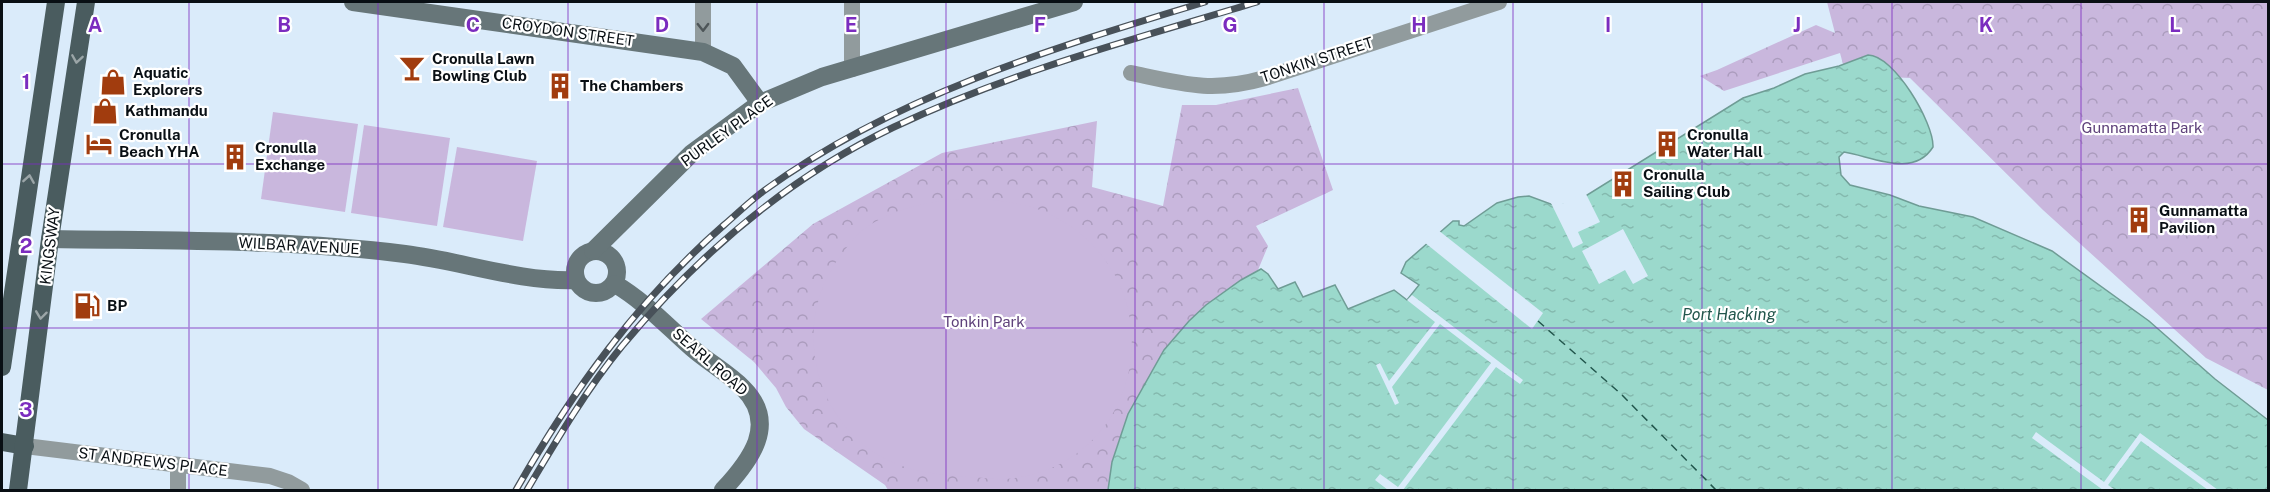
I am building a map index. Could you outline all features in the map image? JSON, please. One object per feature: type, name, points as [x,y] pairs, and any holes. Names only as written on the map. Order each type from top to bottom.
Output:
[{"type":"main road","name":"KINGSWAY","points":[[2,367],[7,291],[20,237],[56,2]]},
{"type":"main road","points":[[50,39],[67,2]]},
{"type":"main road","name":"KINGSWAY","points":[[18,490],[50,239],[86,2]]},
{"type":"main road","name":"WILBAR AVENUE","points":[[20,237],[50,239]]},
{"type":"main road","name":"ST ANDREWS PLACE","points":[[2,442],[25,446]]},
{"type":"street","name":"CROYDON STREET","points":[[353,2],[704,52],[733,66],[760,103]]},
{"type":"street","points":[[703,2],[704,52]]},
{"type":"street","points":[[852,2],[852,69],[1074,2]]},
{"type":"street","name":"TONKIN STREET","points":[[1131,73],[1191,85],[1228,86],[1265,78],[1499,2]]},
{"type":"street","name":"PURLEY PLACE","points":[[593,251],[692,153],[760,103],[822,77],[852,69]]},
{"type":"street","name":"PURLEY PLACE","points":[[612,257],[622,222]]},
{"type":"street","name":"WILBAR AVENUE","points":[[50,239],[256,243],[363,250],[407,254],[542,279],[576,280]]},
{"type":"street","points":[[593,251],[603,252],[612,257],[618,270],[615,284],[604,293],[584,291],[576,280],[575,271],[578,261],[584,254],[593,251]]},
{"type":"street","name":"SEARL ROAD","points":[[615,284],[641,302],[694,349],[743,387],[751,398],[756,407],[760,427],[756,447],[729,488]]},
{"type":"street","name":"ST ANDREWS PLACE","points":[[25,446],[270,476],[302,490]]},
{"type":"street","points":[[178,465],[178,490]]},
{"type":"green space","name":"Gunnamatta Park","points":[[1827,2],[2268,2],[2268,390],[2206,358],[2043,210],[1910,78],[1846,75],[1840,53],[1724,91],[1700,76],[1816,25],[1835,33]]},
{"type":"green space","name":"Tonkin Park","points":[[1298,88],[1333,190],[1256,226],[1268,246],[1258,270],[1206,305],[1179,332],[1161,356],[1119,440],[1112,462],[1108,490],[888,490],[885,485],[804,429],[786,407],[776,388],[754,362],[701,319],[813,224],[942,153],[1097,121],[1092,187],[1163,206],[1182,105],[1216,105]]},
{"type":"green space","points":[[273,112],[358,124],[345,212],[261,199]]},
{"type":"green space","points":[[364,125],[450,138],[437,226],[351,213]]},
{"type":"green space","points":[[457,147],[537,161],[523,241],[443,227]]},
{"type":"green space","points":[[976,198],[1037,209],[1055,217],[1094,247],[1119,284],[1131,326],[1129,369],[1115,409],[1090,443],[1053,467],[1005,479],[930,473],[883,458],[851,432],[834,410],[822,386],[815,359],[814,332],[817,305],[826,279],[841,255],[863,230],[892,213],[919,205]]},
{"type":"water","name":"Port Hacking","points":[[1868,55],[1878,58],[1889,66],[1911,92],[1927,122],[1933,147],[1925,157],[1903,164],[1879,161],[1844,152],[1839,157],[1841,175],[1850,185],[1890,195],[1919,206],[1973,217],[2052,251],[2149,321],[2215,379],[2268,420],[2268,490],[1108,490],[1112,462],[1128,414],[1164,350],[1206,305],[1241,280],[1261,269],[1268,274],[1278,289],[1295,282],[1303,297],[1335,285],[1348,309],[1394,290],[1407,300],[1419,285],[1401,273],[1406,262],[1453,221],[1459,221],[1459,225],[1464,226],[1497,203],[1518,197],[1529,196],[1556,206],[1576,202],[1743,98],[1774,88],[1805,74],[1839,66]]},
{"type":"pier","points":[[1585,192],[1600,222],[1578,232],[1583,243],[1573,248],[1550,201],[1562,204]]},
{"type":"pier","points":[[1623,229],[1648,276],[1633,284],[1625,270],[1599,284],[1582,251]]},
{"type":"pier","points":[[1438,230],[1543,313],[1532,329],[1424,242]]},
{"type":"pier","points":[[1412,295],[1523,380],[1520,384],[1496,367],[1403,490],[1388,490],[1375,480],[1380,474],[1398,487],[1491,363],[1440,324],[1392,387],[1399,403],[1395,405],[1376,365],[1380,363],[1389,381],[1435,322],[1407,300]]},
{"type":"pier","points":[[2036,432],[2104,482],[2140,433],[2218,490],[2208,490],[2141,441],[2108,485],[2115,490],[2103,490],[2032,438]]},
{"type":"ferry route","points":[[1538,321],[1621,394],[1716,490]]},
{"type":"railway","points":[[516,490],[560,417],[635,316],[692,254],[765,190],[815,157],[868,127],[922,101],[977,78],[1091,37],[1205,2]]},
{"type":"railway","points":[[527,490],[596,380],[651,313],[713,250],[781,195],[817,170],[894,127],[982,89],[1119,43],[1257,2]]},
{"type":"place","name":"Cronulla Lawn Bowling Club","points":[[412,68]]},
{"type":"place","name":"Aquatic Explorers","points":[[113,82]]},
{"type":"place","name":"The Chambers","points":[[560,86]]},
{"type":"place","name":"Kathmandu","points":[[105,111]]},
{"type":"place","name":"Cronulla Beach YHA","points":[[99,144]]},
{"type":"place","name":"Cronulla Water Hall","points":[[1667,144]]},
{"type":"place","name":"Cronulla Exchange","points":[[235,157]]},
{"type":"place","name":"Cronulla Sailing Club","points":[[1623,184]]},
{"type":"place","name":"Gunnamatta Pavilion","points":[[2139,220]]},
{"type":"place","name":"BP","points":[[87,306]]}]
